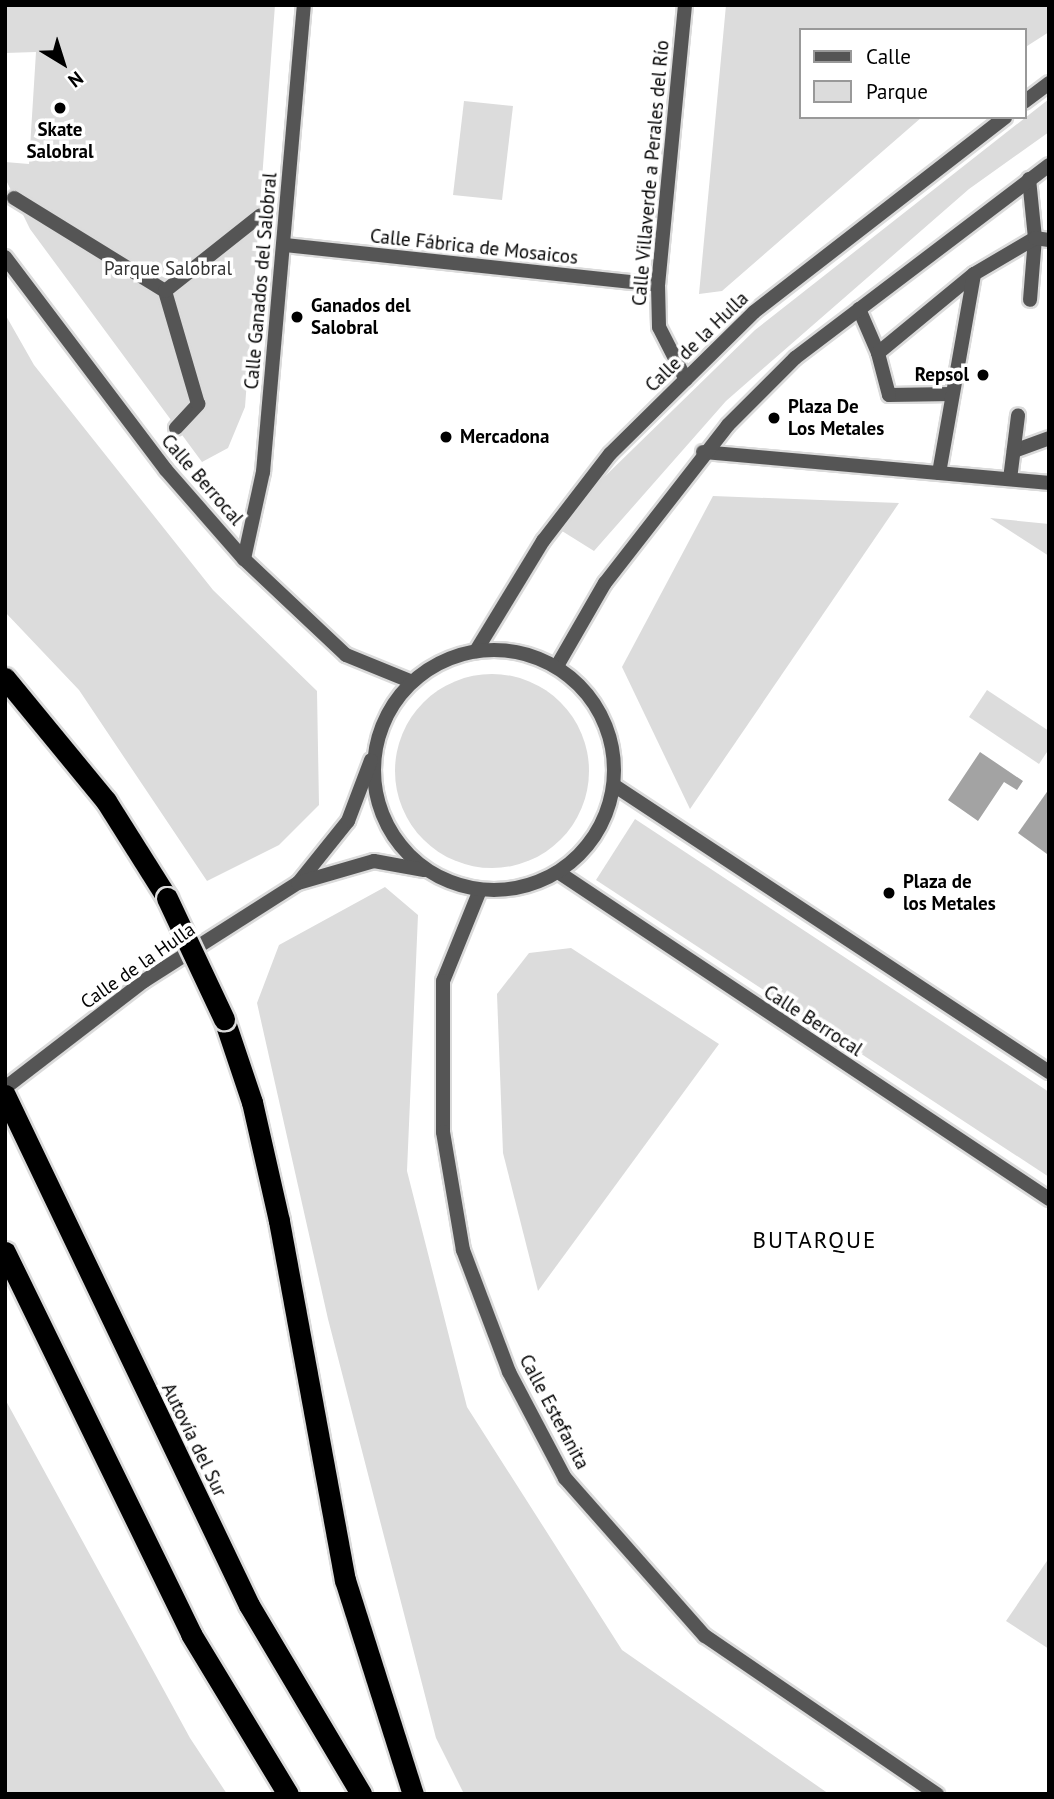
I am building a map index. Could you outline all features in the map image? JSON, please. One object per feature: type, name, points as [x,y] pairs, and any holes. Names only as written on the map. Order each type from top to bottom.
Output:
[{"type":"highway","points":[[5,678],[106,801],[167,898],[224,1019],[252,1102],[279,1221],[345,1580],[413,1794]]},
{"type":"highway","name":"Autovía del Sur","points":[[5,1095],[54,1205],[249,1605],[360,1794]]},
{"type":"highway","points":[[5,1252],[191,1634],[288,1794]]},
{"type":"street","name":"Calle Ganados del Salobral","points":[[244,559],[263,471],[285,245],[304,5]]},
{"type":"street","name":"Calle Villaverde a Perales del Río","points":[[685,5],[658,285],[659,327],[686,380]]},
{"type":"street","points":[[1026,100],[1049,83]]},
{"type":"street","name":"Calle de la Hulla","points":[[476,651],[548,533],[610,454],[754,312],[1001,119]]},
{"type":"street","points":[[557,666],[605,583],[703,452],[795,358],[1049,165]]},
{"type":"street","points":[[1029,179],[1042,239],[1030,300]]},
{"type":"street","points":[[15,198],[165,291],[198,404],[176,428]]},
{"type":"street","points":[[165,291],[261,215]]},
{"type":"street","points":[[878,353],[974,274],[1042,239]]},
{"type":"street","name":"Calle Fábrica de Mosaicos","points":[[285,245],[658,285]]},
{"type":"street","name":"Calle Berrocal","points":[[5,257],[157,459],[244,559],[346,655],[412,682]]},
{"type":"street","points":[[939,472],[974,274]]},
{"type":"street","points":[[859,309],[878,353],[889,395],[953,394]]},
{"type":"street","points":[[1010,479],[1018,416]]},
{"type":"street","points":[[1014,451],[1049,438]]},
{"type":"street","points":[[703,452],[1049,483]]},
{"type":"street","points":[[476,651],[531,654],[557,666],[592,697],[612,740],[615,786],[596,836],[558,873],[520,888],[480,890],[426,870],[373,861],[298,883],[348,821],[388,712],[412,682],[476,651]]},
{"type":"street","points":[[376,748],[383,817],[400,846],[426,870]]},
{"type":"street","points":[[615,786],[1049,1072]]},
{"type":"street","name":"Calle Berrocal","points":[[558,873],[1049,1199]]},
{"type":"street","name":"Calle de la Hulla","points":[[5,1088],[144,981],[298,883]]},
{"type":"street","name":"Calle Estefanita","points":[[480,890],[443,981],[443,1132],[463,1250],[509,1372],[565,1478],[705,1636],[937,1794]]},
{"type":"green space","name":"Parque Salobral","points":[[5,5],[275,5],[245,407],[228,448],[202,462],[30,229],[5,178],[5,162],[29,164],[36,52],[5,53]]},
{"type":"green space","points":[[726,5],[1049,5],[1049,32],[1026,47],[1026,28],[799,28],[799,119],[920,119],[722,291],[699,294]]},
{"type":"green space","points":[[1049,99],[1049,132],[969,189],[726,401],[594,551],[554,526],[755,330]]},
{"type":"green space","points":[[464,101],[513,106],[502,200],[453,195]]},
{"type":"green space","points":[[5,314],[34,365],[213,590],[317,691],[319,805],[279,845],[207,881],[79,690],[5,612]]},
{"type":"green space","points":[[713,496],[899,503],[690,809],[622,667]]},
{"type":"green space","points":[[990,518],[1049,524],[1049,556]]},
{"type":"green space","points":[[492,674],[529,681],[561,702],[582,734],[589,771],[582,808],[561,840],[529,861],[492,868],[455,861],[423,840],[402,808],[395,771],[402,734],[423,702],[455,681]]},
{"type":"green space","points":[[987,690],[1049,731],[1049,749],[1039,764],[969,717]]},
{"type":"green space","points":[[635,819],[1049,1092],[1049,1177],[596,880]]},
{"type":"green space","points":[[385,887],[418,915],[407,1171],[467,1407],[622,1650],[829,1794],[464,1794],[436,1738],[328,1319],[257,1003],[279,945]]},
{"type":"green space","points":[[571,948],[719,1044],[538,1291],[503,1153],[497,994],[529,953]]},
{"type":"green space","points":[[5,1399],[190,1738],[227,1794],[5,1794]]},
{"type":"green space","points":[[1049,1558],[1049,1649],[1006,1621]]},
{"type":"shaded area","points":[[980,752],[1023,781],[1017,790],[1004,782],[978,821],[948,800]]},
{"type":"shaded area","points":[[1049,789],[1049,852],[1047,854],[1018,833]]},
{"type":"place","name":"Skate Salobral","points":[[60,108]]},
{"type":"place","name":"Ganados del Salobral","points":[[297,317]]},
{"type":"place","name":"Repsol","points":[[983,375]]},
{"type":"place","name":"Plaza De Los Metales","points":[[774,418]]},
{"type":"place","name":"Mercadona","points":[[446,437]]},
{"type":"place","name":"Plaza de los Metales","points":[[889,893]]},
{"type":"district","name":"BUTARQUE","points":[[815,1240]]}]
